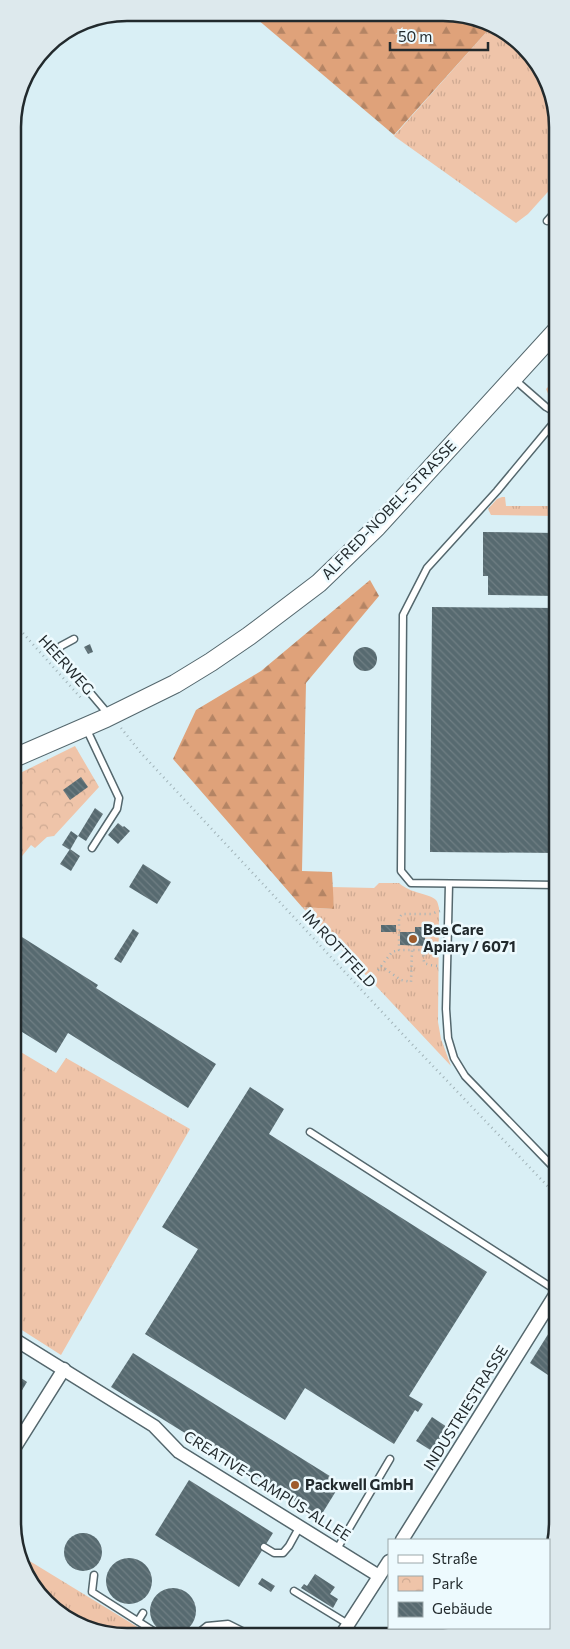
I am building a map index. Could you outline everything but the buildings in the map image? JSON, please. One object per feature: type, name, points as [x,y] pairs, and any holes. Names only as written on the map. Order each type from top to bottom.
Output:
[{"type":"street","name":"ALFRED-NOBEL-STRASSE","points":[[21,755],[108,717],[175,684],[249,636],[319,583],[377,527],[549,339]]},
{"type":"street","name":"INDUSTRIESTRASSE","points":[[403,1539],[549,1305]]},
{"type":"street","name":"CREATIVE-CAMPUS-ALLEE","points":[[21,1343],[154,1426],[179,1452],[379,1576]]},
{"type":"street","points":[[21,1438],[64,1370]]},
{"type":"street","points":[[346,1628],[388,1562]]},
{"type":"lane","points":[[513,378],[549,409]]},
{"type":"lane","points":[[549,429],[498,491],[427,568],[403,615],[401,871],[412,883],[549,885]]},
{"type":"lane","points":[[74,639],[61,646],[59,650],[60,657],[108,717]]},
{"type":"lane","points":[[85,727],[119,798],[117,809],[92,848]]},
{"type":"lane","points":[[449,884],[446,1018],[448,1038],[454,1058],[465,1076],[549,1164]]},
{"type":"lane","points":[[310,1132],[549,1287]]},
{"type":"lane","points":[[337,1549],[390,1458]]},
{"type":"lane","points":[[264,1547],[274,1552],[282,1552],[289,1546],[300,1526]]},
{"type":"lane","points":[[94,1575],[92,1592],[149,1628]]},
{"type":"lane","points":[[294,1591],[344,1628]]},
{"type":"lane","points":[[138,1621],[143,1613]]},
{"type":"lane","points":[[204,1628],[207,1626],[228,1624],[236,1628]]},
{"type":"path","name":"HEERWEG","points":[[21,630],[84,701]]},
{"type":"path","name":"IM ROTTFELD","points":[[108,717],[124,730],[141,753],[549,1188]]},
{"type":"path","points":[[399,950],[398,918],[400,915],[431,914],[448,908]]},
{"type":"path","points":[[412,950],[411,982],[401,980],[380,968],[392,952],[399,950],[412,950],[423,950],[423,960],[426,965],[447,966]]},
{"type":"green space","points":[[259,21],[450,21],[464,23],[488,31],[394,135]]},
{"type":"green space","points":[[488,31],[518,52],[535,74],[541,86],[548,113],[549,191],[528,214],[516,223],[394,136]]},
{"type":"green space","points":[[505,497],[506,506],[549,506],[549,516],[491,515],[488,509],[497,499]]},
{"type":"green space","points":[[370,580],[379,596],[306,683],[302,871],[332,872],[334,909],[302,907],[173,759],[196,710],[261,671]]},
{"type":"green space","points":[[75,746],[99,787],[54,836],[47,837],[35,848],[31,845],[21,857],[21,773]]},
{"type":"green space","points":[[379,883],[399,883],[404,887],[433,898],[438,903],[438,1022],[441,1039],[451,1066],[302,907],[334,909],[332,887],[374,888]]},
{"type":"green space","points":[[21,1052],[56,1073],[66,1058],[190,1129],[61,1355],[21,1329]]},
{"type":"green space","points":[[28,1560],[139,1628],[106,1626],[74,1614],[52,1597],[35,1575]]},
{"type":"place","name":"Bee Care Apiary / 6071","points":[[413,939]]},
{"type":"place","name":"Packwell GmbH","points":[[295,1485]]}]
